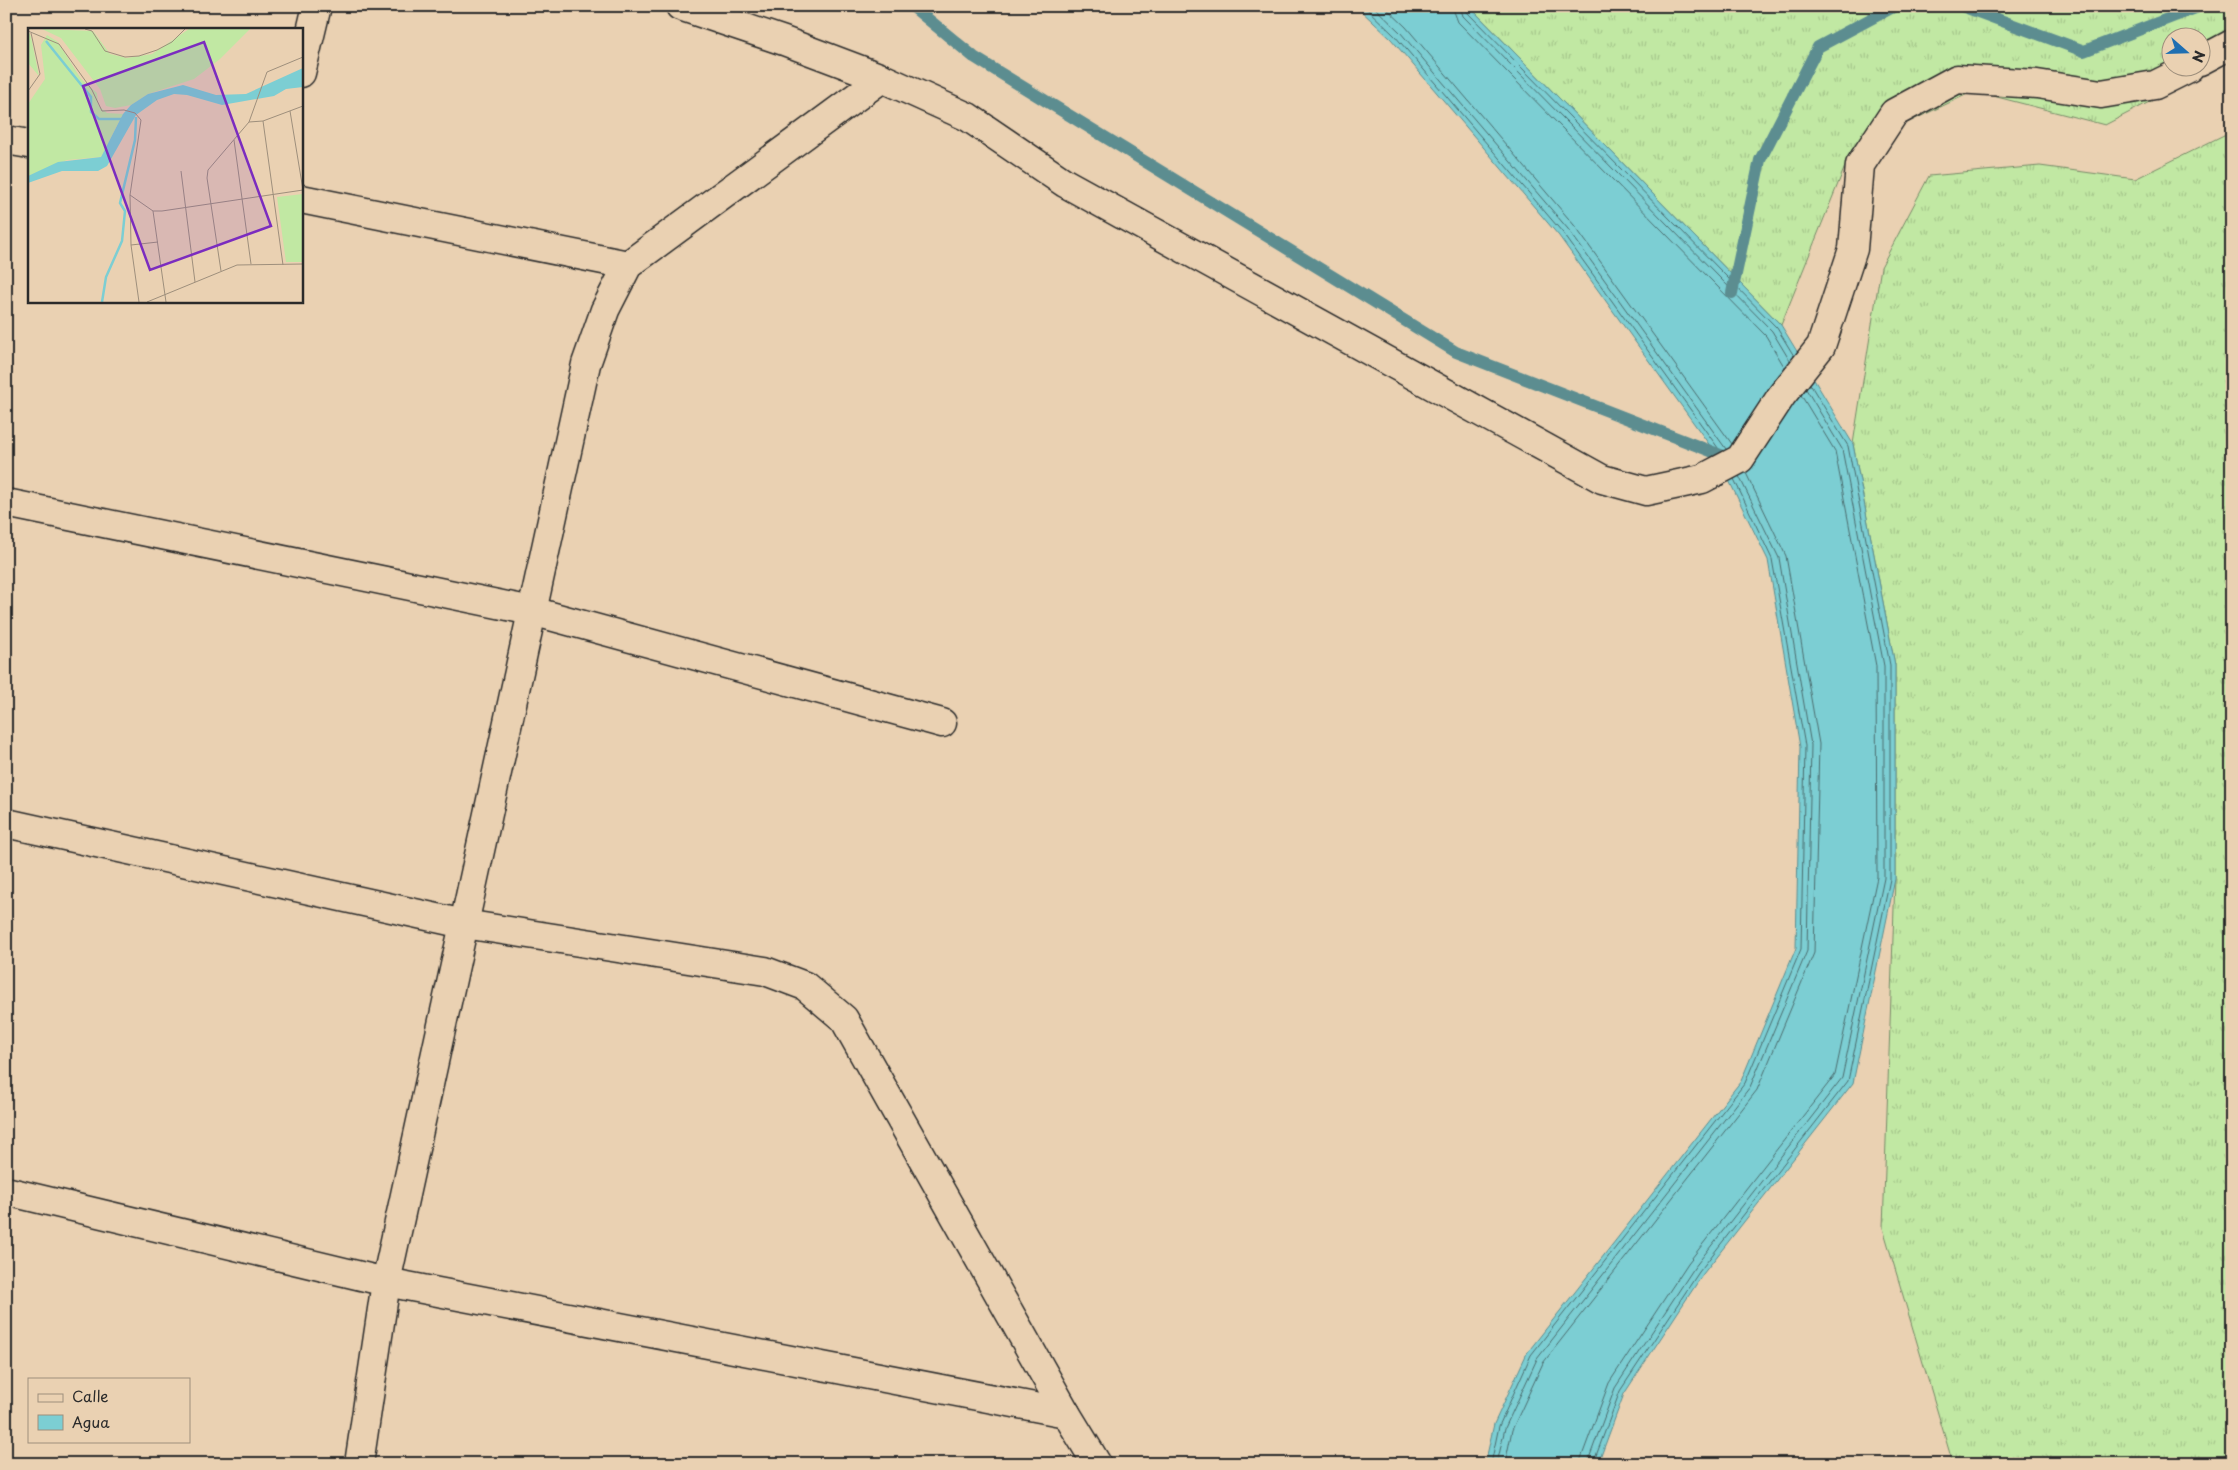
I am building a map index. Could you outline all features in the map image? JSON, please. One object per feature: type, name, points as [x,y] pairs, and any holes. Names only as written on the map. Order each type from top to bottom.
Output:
[{"type":"street","points":[[302,69],[317,6]]},
{"type":"street","points":[[680,6],[784,41],[882,78],[968,117],[1065,182],[1602,479],[1646,491],[1702,479],[1740,459],[1782,396],[1820,346],[1854,249],[1860,165],[1894,113],[1957,79],[2037,84],[2101,94],[2156,85],[2170,78]]},
{"type":"street","points":[[2210,56],[2232,44]]},
{"type":"street","points":[[359,1464],[386,1282],[586,364],[605,310],[628,265],[882,78]]},
{"type":"street","points":[[6,140],[28,144]]},
{"type":"street","points":[[302,199],[628,265]]},
{"type":"street","points":[[6,503],[532,611],[942,724]]},
{"type":"street","points":[[6,823],[464,924],[765,971],[805,986],[844,1019],[1066,1413],[1097,1464]]},
{"type":"street","points":[[6,1191],[386,1282],[1066,1413]]},
{"type":"green space","points":[[1469,6],[2232,6],[2232,59],[2210,70],[2210,28],[2160,28],[2160,78],[2195,78],[2105,125],[1974,91],[1852,149],[1781,325]]},
{"type":"green space","points":[[2232,131],[2232,1464],[1953,1464],[1883,1228],[1895,879],[1895,665],[1853,444],[1881,267],[1929,176],[2040,166],[2135,179]]},
{"type":"water","points":[[1356,6],[1469,6],[1781,325],[1853,444],[1895,665],[1895,879],[1853,1083],[1703,1274],[1624,1394],[1598,1464],[1485,1464],[1494,1424],[1527,1353],[1741,1081],[1796,948],[1800,747],[1768,560],[1716,454],[1559,236],[1391,39]]},
{"type":"waterway","points":[[912,6],[974,57],[1456,352],[1731,459]]},
{"type":"waterway","points":[[1732,293],[1760,160],[1818,47],[1895,6]]},
{"type":"waterway","points":[[1962,6],[2084,51],[2201,6]]}]
